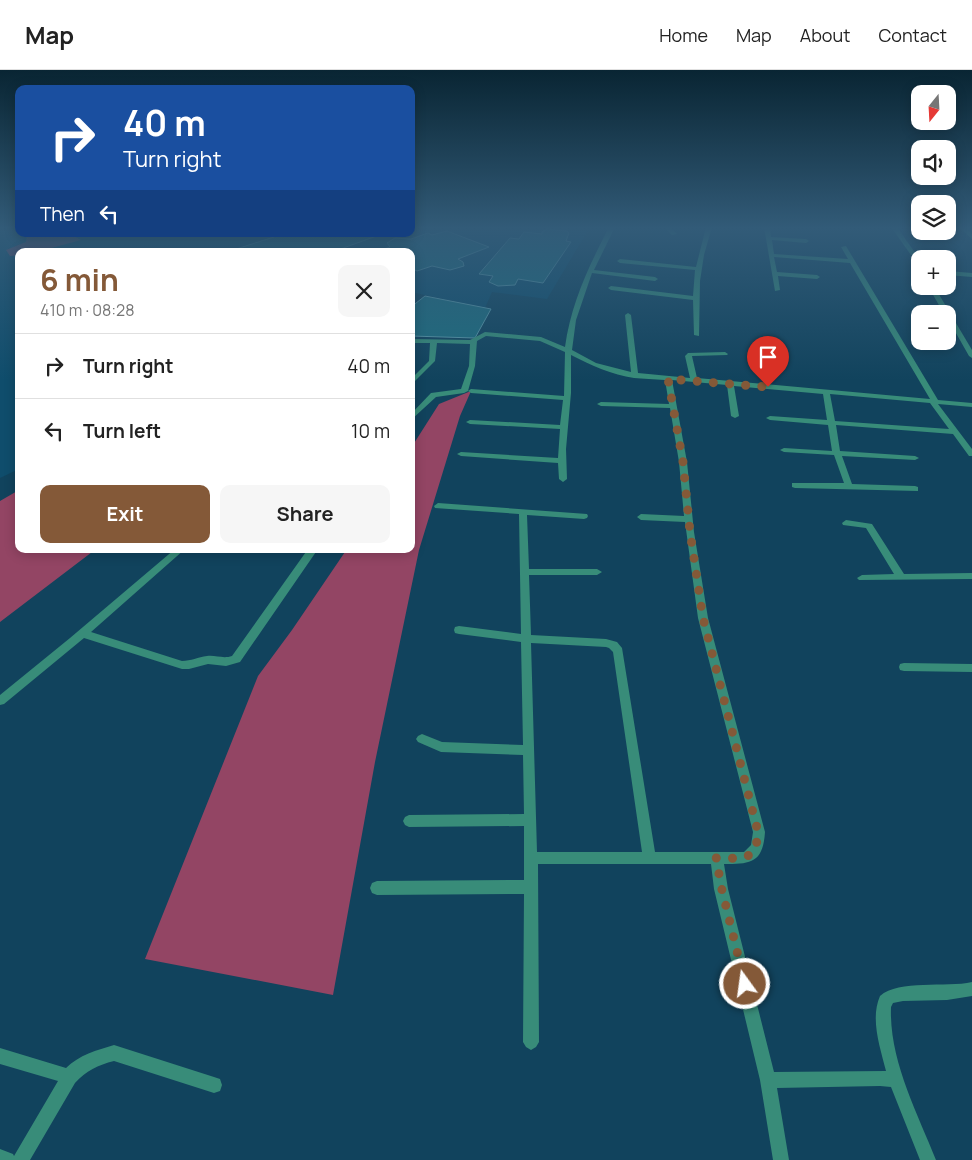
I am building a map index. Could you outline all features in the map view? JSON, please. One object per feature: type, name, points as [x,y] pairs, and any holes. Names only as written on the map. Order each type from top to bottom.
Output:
[{"type":"street","points":[[563,479],[561,461],[567,398],[568,351],[578,298],[586,278]]},
{"type":"street","points":[[646,278],[655,279]]},
{"type":"street","points":[[696,278],[694,298],[697,336]]},
{"type":"street","points":[[775,278],[777,290]]},
{"type":"street","points":[[862,278],[934,401],[972,454]]},
{"type":"street","points":[[611,288],[694,298]]},
{"type":"street","points":[[628,315],[635,376]]},
{"type":"street","points":[[956,329],[972,356]]},
{"type":"street","points":[[415,414],[434,395],[464,391],[472,366],[474,341],[479,336],[485,334],[541,339],[612,371],[635,376],[972,405]]},
{"type":"street","points":[[415,341],[474,341]]},
{"type":"street","points":[[415,379],[432,361],[434,341]]},
{"type":"street","points":[[694,381],[688,356],[690,354],[724,354]]},
{"type":"street","points":[[531,858],[745,858],[752,854],[758,846],[758,832],[703,618],[683,462],[668,379]]},
{"type":"street","points":[[730,384],[735,416]]},
{"type":"street","points":[[471,391],[567,398]]},
{"type":"street","points":[[826,392],[837,454],[849,486]]},
{"type":"street","points":[[601,404],[672,406]]},
{"type":"street","points":[[770,418],[956,432]]},
{"type":"street","points":[[470,422],[563,427]]},
{"type":"street","points":[[784,450],[915,458]]},
{"type":"street","points":[[461,454],[561,461]]},
{"type":"street","points":[[795,485],[915,489]]},
{"type":"street","points":[[438,506],[584,516]]},
{"type":"street","points":[[523,511],[531,858],[531,1042]]},
{"type":"street","points":[[641,517],[689,520]]},
{"type":"street","points":[[846,523],[870,526],[902,577]]},
{"type":"street","points":[[0,701],[83,634],[175,553]]},
{"type":"street","points":[[83,634],[182,665],[208,660],[232,661],[248,643],[276,599],[309,553]]},
{"type":"street","points":[[524,572],[597,572]]},
{"type":"street","points":[[862,578],[972,576]]},
{"type":"street","points":[[460,630],[526,640],[606,643],[613,645],[618,651],[650,859]]},
{"type":"street","points":[[904,667],[972,668]]},
{"type":"street","points":[[422,739],[441,747],[528,750]]},
{"type":"street","points":[[409,821],[529,820]]},
{"type":"street","points":[[716,858],[768,1080],[781,1160]]},
{"type":"street","points":[[377,888],[530,887]]},
{"type":"street","points":[[928,1160],[896,1080],[889,1051],[883,1011],[885,1002],[890,997],[900,994],[956,993],[972,990]]},
{"type":"street","points":[[21,1160],[69,1077],[77,1069],[96,1058],[114,1053],[214,1086]]},
{"type":"street","points":[[0,1056],[69,1077]]},
{"type":"street","points":[[768,1080],[880,1078],[896,1080]]},
{"type":"street","points":[[0,1157],[7,1160]]},
{"type":"shaded area","points":[[0,278],[15,278],[15,471],[0,478]]},
{"type":"shaded area","points":[[415,278],[560,278],[547,299],[492,292],[485,308],[415,293]]},
{"type":"shaded area","points":[[471,391],[460,416],[419,550],[375,762],[333,995],[145,959],[258,676],[344,553],[415,553],[415,442],[439,404]]},
{"type":"shaded area","points":[[15,492],[15,553],[91,553],[0,622],[0,501]]},
{"type":"building","points":[[492,278],[547,278],[543,283],[518,279],[515,285],[498,286],[489,282]]},
{"type":"building","points":[[425,296],[491,309],[475,338],[415,336],[415,304]]},
{"type":"route","points":[[745,984],[716,858],[745,858],[752,854],[758,846],[758,832],[703,618],[690,532],[683,462],[668,379],[768,387]]}]
